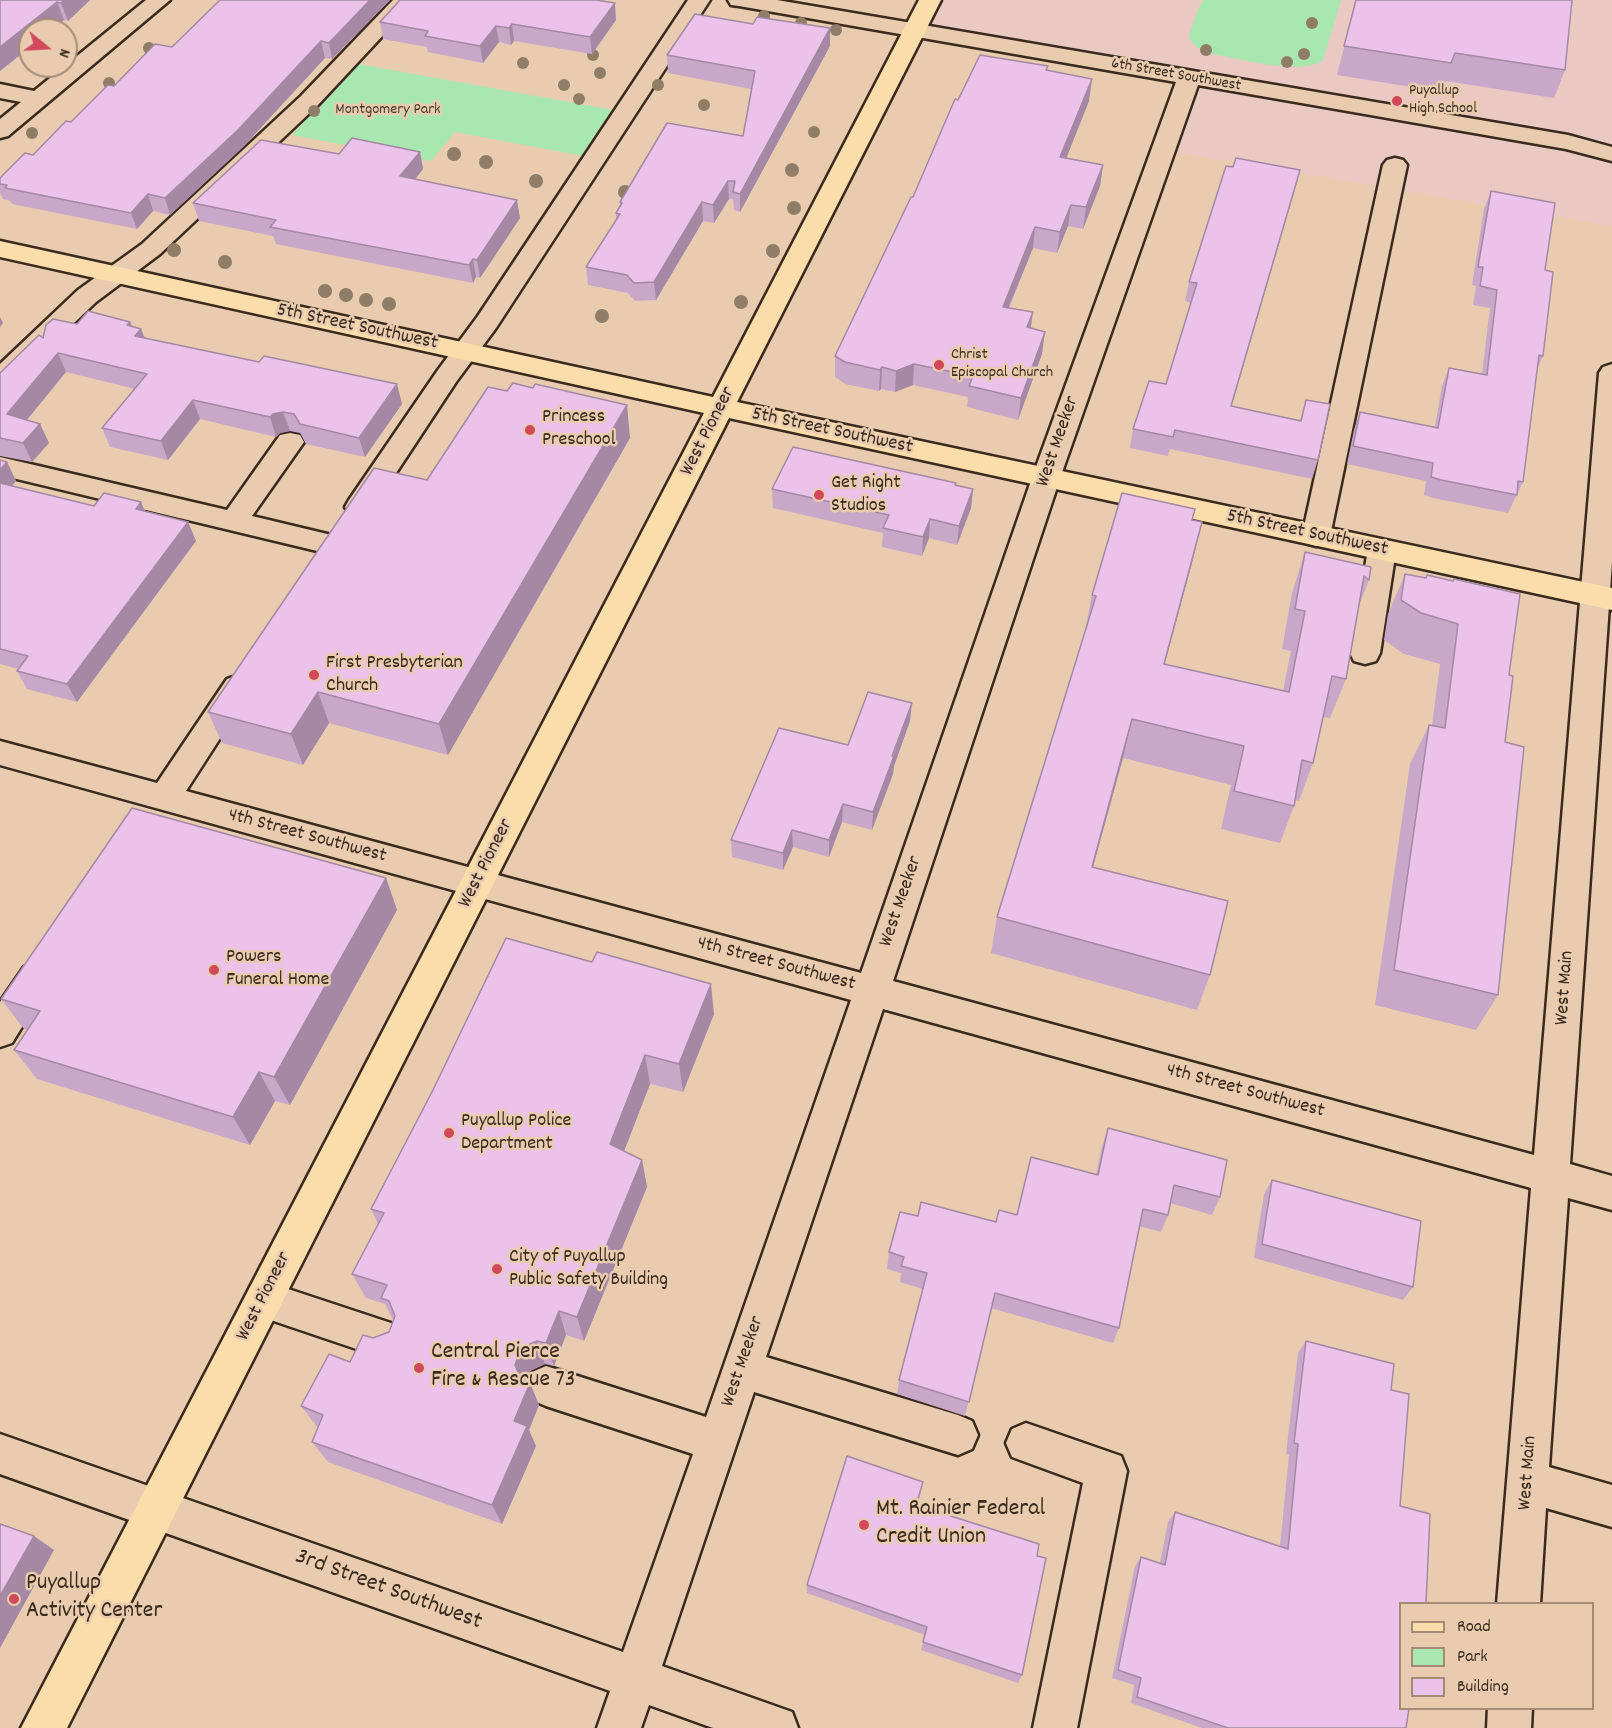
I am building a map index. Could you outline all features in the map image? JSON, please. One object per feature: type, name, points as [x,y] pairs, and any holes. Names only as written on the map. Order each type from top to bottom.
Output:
[{"type":"main road","name":"West Pioneer","points":[[43,1728],[930,0]]},
{"type":"main road","name":"5th Street Southwest","points":[[0,249],[721,408],[1603,598]]},
{"type":"street","points":[[0,131],[159,0]]},
{"type":"street","points":[[0,379],[87,296],[151,249],[302,107],[405,0]]},
{"type":"street","points":[[0,466],[233,522],[327,555],[447,376],[467,352],[699,0]]},
{"type":"street","name":"6th Street Southwest","points":[[739,0],[914,32],[1568,142],[1612,154]]},
{"type":"street","name":"West Meeker","points":[[619,1728],[1046,478],[1189,78]]},
{"type":"street","points":[[0,91],[39,99]]},
{"type":"street","points":[[1316,536],[1395,165]]},
{"type":"street","name":"West Main","points":[[1518,1602],[1552,1176],[1603,598],[1612,373]]},
{"type":"street","points":[[233,522],[290,442]]},
{"type":"street","points":[[1365,653],[1382,550]]},
{"type":"street","points":[[154,804],[254,664]]},
{"type":"street","name":"4th Street Southwest","points":[[0,753],[154,804],[477,884],[1612,1193]]},
{"type":"street","points":[[0,1032],[56,948]]},
{"type":"street","points":[[264,1300],[386,1340]]},
{"type":"street","points":[[742,1369],[958,1434]]},
{"type":"street","points":[[546,1386],[717,1441]]},
{"type":"street","points":[[1026,1443],[1106,1470],[1055,1728]]},
{"type":"street","name":"3rd Street Southwest","points":[[0,1454],[776,1728]]},
{"type":"street","points":[[1528,1482],[1612,1506]]},
{"type":"street","points":[[1509,1728],[1510,1710]]},
{"type":"shaded area","name":"Puyallup High School","points":[[930,0],[1612,0],[1612,226],[1163,150],[1189,79],[914,32]]},
{"type":"green space","points":[[1204,0],[1341,0],[1323,60],[1313,65],[1299,67],[1267,64],[1207,53],[1198,48],[1193,44],[1189,35],[1199,7]]},
{"type":"green space","name":"Montgomery Park","points":[[358,64],[619,111],[588,157],[455,132],[431,161],[292,135]]},
{"type":"building","points":[[0,0],[64,0],[61,3],[57,2],[37,18],[18,18],[18,33],[0,47]]},
{"type":"building","points":[[220,0],[370,0],[329,43],[321,41],[238,130],[165,198],[148,194],[131,213],[5,188],[7,185],[0,184],[0,178],[25,153],[33,155],[66,121],[71,122],[108,85],[114,86],[155,44],[172,47]]},
{"type":"building","points":[[400,0],[596,0],[615,3],[590,37],[512,24],[509,28],[496,26],[480,46],[425,36],[428,31],[380,22]]},
{"type":"building","points":[[1356,0],[1572,0],[1565,70],[1455,53],[1451,63],[1344,46]]},
{"type":"building","points":[[695,14],[753,24],[757,17],[830,28],[740,194],[733,192],[735,181],[728,181],[713,205],[702,202],[654,282],[634,283],[627,275],[586,267],[620,214],[616,213],[622,203],[620,202],[667,123],[743,136],[755,71],[667,55]]},
{"type":"building","points":[[980,55],[1048,66],[1046,70],[1092,79],[1060,157],[1103,165],[1086,207],[1071,205],[1060,232],[1035,227],[1003,307],[1033,312],[1027,327],[1045,332],[1021,398],[969,386],[973,376],[914,364],[896,371],[882,367],[880,370],[845,362],[835,356],[913,197],[955,99],[958,100]]},
{"type":"building","points":[[352,138],[420,152],[400,176],[517,200],[477,260],[473,259],[469,265],[270,227],[276,220],[193,203],[261,140],[339,154]]},
{"type":"building","points":[[1236,158],[1300,170],[1231,406],[1301,421],[1306,400],[1330,404],[1318,460],[1175,430],[1173,437],[1133,429],[1149,381],[1166,384],[1197,283],[1189,282],[1226,166],[1233,167]]},
{"type":"building","points":[[1491,191],[1555,203],[1545,270],[1553,272],[1543,356],[1539,355],[1523,482],[1518,481],[1517,495],[1441,480],[1431,477],[1433,463],[1353,446],[1360,412],[1438,428],[1449,368],[1487,375],[1497,290],[1480,286],[1483,267],[1478,267]]},
{"type":"building","points":[[88,311],[130,322],[127,325],[141,329],[135,336],[259,362],[264,356],[397,384],[359,438],[300,424],[294,414],[283,412],[270,417],[193,400],[161,441],[102,428],[147,374],[58,353],[7,414],[40,424],[23,443],[0,438],[0,373],[39,335],[43,338],[46,325],[53,319],[77,324]]},
{"type":"building","points":[[513,383],[533,388],[535,384],[627,405],[439,724],[318,692],[291,734],[208,712],[374,468],[427,480],[488,387],[507,391]]},
{"type":"building","points":[[793,447],[956,483],[955,485],[973,489],[959,526],[930,519],[923,537],[883,528],[889,515],[772,489]]},
{"type":"building","points":[[0,460],[7,462],[0,470]]},
{"type":"building","points":[[0,483],[94,506],[104,493],[141,502],[136,509],[188,522],[67,684],[17,671],[28,656],[0,649]]},
{"type":"building","points":[[1122,493],[1195,509],[1192,520],[1202,522],[1164,664],[1289,692],[1305,611],[1295,609],[1305,552],[1371,567],[1369,580],[1364,576],[1346,679],[1332,676],[1313,763],[1302,760],[1294,806],[1234,791],[1244,746],[1132,719],[1092,867],[1228,901],[1210,975],[997,917],[1096,596],[1092,595]]},
{"type":"building","points":[[1405,574],[1426,578],[1427,575],[1453,581],[1454,579],[1520,594],[1509,675],[1513,676],[1505,742],[1524,747],[1498,995],[1394,970],[1429,725],[1445,728],[1458,624],[1421,613],[1401,600]]},
{"type":"building","points":[[868,692],[912,703],[873,812],[843,804],[829,840],[792,830],[783,853],[731,840],[779,728],[848,745]]},
{"type":"building","name":"Powers Funeral Home","points":[[132,808],[386,878],[274,1077],[259,1072],[233,1117],[14,1050],[40,1011],[1,999]]},
{"type":"building","name":"City of Puyallup Public Safety Building","points":[[506,938],[592,962],[597,952],[711,984],[679,1064],[645,1055],[610,1144],[642,1160],[577,1317],[559,1311],[546,1343],[537,1341],[521,1348],[515,1365],[521,1379],[530,1383],[514,1421],[527,1426],[492,1505],[312,1442],[323,1415],[301,1406],[329,1354],[350,1362],[363,1335],[373,1338],[389,1332],[395,1316],[389,1301],[381,1298],[387,1285],[352,1274],[384,1213],[371,1209],[433,1090]]},
{"type":"building","points":[[1108,1128],[1227,1160],[1220,1197],[1174,1185],[1168,1215],[1143,1209],[1119,1328],[995,1293],[969,1402],[899,1380],[927,1273],[901,1266],[904,1257],[889,1252],[900,1212],[918,1216],[921,1202],[996,1222],[999,1210],[1017,1215],[1031,1157],[1098,1175]]},
{"type":"building","points":[[1272,1180],[1421,1221],[1413,1287],[1262,1244]]},
{"type":"building","points":[[1306,1341],[1394,1364],[1391,1390],[1409,1394],[1400,1506],[1430,1514],[1426,1602],[1399,1602],[1399,1710],[1409,1710],[1406,1728],[1228,1728],[1137,1697],[1141,1678],[1118,1670],[1141,1557],[1165,1565],[1175,1512],[1288,1549],[1298,1444],[1294,1443]]},
{"type":"building","points":[[847,1456],[923,1482],[916,1505],[1039,1544],[1037,1556],[1046,1558],[1022,1675],[923,1642],[927,1627],[807,1585]]},
{"type":"building","points":[[0,1524],[34,1536],[0,1596]]},
{"type":"place","name":"Puyallup High School","points":[[1397,101]]},
{"type":"place","name":"Christ Episcopal Church","points":[[939,365]]},
{"type":"place","name":"Princess Preschool","points":[[530,430]]},
{"type":"place","name":"Get Right Studios","points":[[819,495]]},
{"type":"place","name":"First Presbyterian Church","points":[[314,675]]},
{"type":"place","name":"Powers Funeral Home","points":[[214,970]]},
{"type":"place","name":"Puyallup Police Department","points":[[449,1133]]},
{"type":"place","name":"City of Puyallup Public Safety Building","points":[[497,1269]]},
{"type":"place","name":"Central Pierce Fire & Rescue 73","points":[[419,1368]]},
{"type":"place","name":"Mt. Rainier Federal Credit Union","points":[[864,1525]]},
{"type":"place","name":"Puyallup Activity Center","points":[[14,1599]]}]
